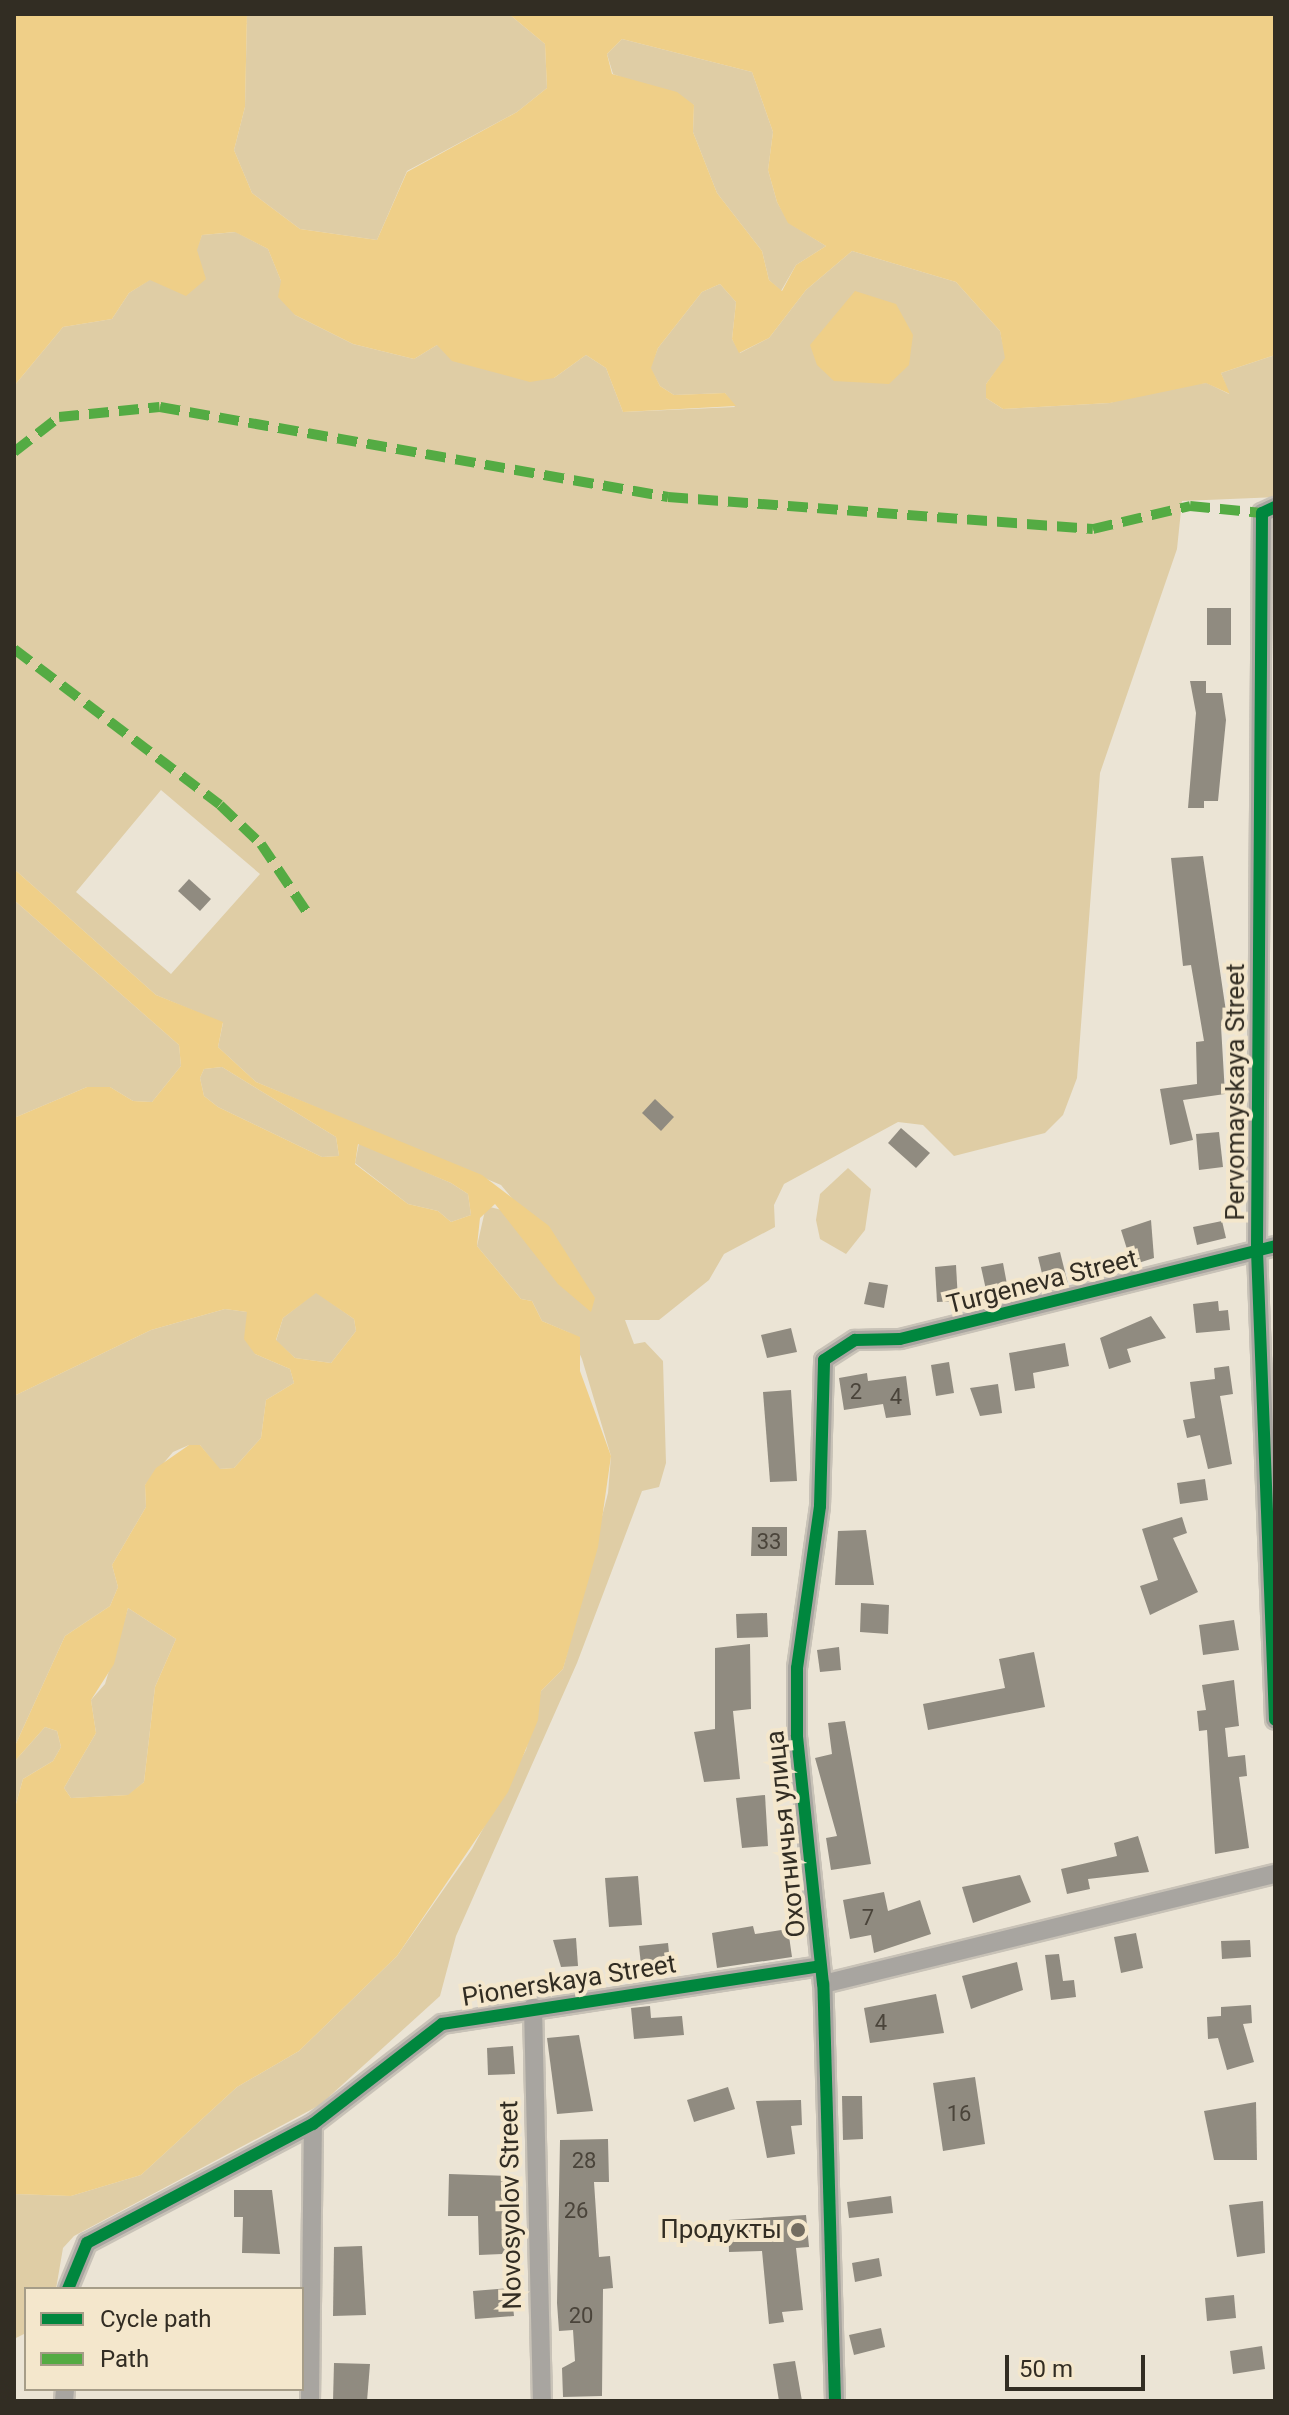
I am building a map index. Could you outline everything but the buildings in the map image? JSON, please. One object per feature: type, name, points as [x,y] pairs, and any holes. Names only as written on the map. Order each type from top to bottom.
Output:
[{"type":"street","name":"Pervomayskaya Street","points":[[1268,510],[1266,1249],[1275,1720]]},
{"type":"street","name":"Turgeneva Street","points":[[824,1360],[855,1340],[900,1339],[1266,1249]]},
{"type":"street","name":"Охотничья улица","points":[[824,1360],[821,1490],[797,1668],[797,1735],[822,1975],[835,2401]]},
{"type":"street","name":"Pionerskaya Street","points":[[69,2282],[87,2243],[313,2124],[442,2024],[533,2007],[822,1975],[1275,1874]]},
{"type":"street","name":"Novosyolov Street","points":[[533,2007],[542,2401]]},
{"type":"street","points":[[310,2401],[313,2124]]},
{"type":"shaded area","points":[[14,14],[247,14],[245,107],[234,150],[252,193],[300,229],[377,240],[407,172],[517,112],[547,88],[545,44],[509,14],[1275,14],[1275,355],[1221,373],[1230,394],[1206,383],[1110,403],[1003,409],[986,398],[986,384],[1005,358],[1000,331],[956,282],[852,251],[806,290],[769,338],[739,353],[732,339],[736,302],[720,284],[702,292],[658,348],[651,368],[660,386],[674,395],[725,393],[736,406],[623,412],[606,368],[586,355],[554,378],[530,382],[452,361],[437,345],[414,359],[353,344],[295,315],[278,297],[281,281],[268,249],[235,232],[202,235],[197,250],[206,279],[186,296],[150,280],[129,293],[112,319],[63,327],[14,386]],"holes":[[[622,39],[752,72],[773,132],[768,170],[777,202],[788,223],[826,246],[796,265],[782,291],[769,280],[762,251],[717,193],[693,132],[694,105],[677,92],[612,74],[607,54]]]},
{"type":"shaded area","points":[[247,14],[509,14],[545,44],[547,88],[517,112],[407,171],[377,240],[300,229],[252,193],[234,150],[245,107]]},
{"type":"shaded area","points":[[622,39],[752,72],[773,132],[768,170],[777,202],[789,223],[826,246],[796,265],[781,291],[769,280],[762,251],[717,193],[693,132],[694,105],[613,74],[607,54]]},
{"type":"shaded area","points":[[236,232],[268,249],[295,315],[353,344],[414,359],[437,345],[554,378],[586,355],[606,368],[623,412],[735,407],[725,393],[674,395],[660,386],[650,368],[658,348],[702,292],[720,284],[736,302],[732,339],[740,353],[769,338],[806,290],[852,251],[956,282],[1000,331],[1006,358],[986,384],[986,398],[1003,409],[1110,403],[1170,385],[1207,383],[1229,394],[1221,373],[1275,355],[1275,497],[1182,501],[1177,549],[1100,773],[1077,1078],[1063,1115],[1045,1133],[954,1156],[923,1125],[898,1122],[784,1184],[774,1205],[775,1227],[724,1254],[709,1280],[659,1320],[625,1320],[634,1344],[645,1342],[663,1361],[666,1463],[659,1487],[642,1491],[577,1663],[456,1936],[440,1996],[320,2105],[74,2236],[63,2248],[56,2287],[24,2287],[24,2334],[14,2339],[14,2194],[71,2196],[141,2175],[237,2087],[299,2051],[397,1956],[472,1849],[526,1750],[541,1691],[563,1669],[608,1493],[611,1456],[582,1359],[570,1333],[542,1321],[532,1301],[521,1299],[477,1246],[486,1206],[506,1211],[595,1298],[501,1185],[256,1082],[218,1047],[223,1023],[156,995],[14,869],[14,386],[63,327],[112,319],[129,293],[196,250],[202,235]],"holes":[[[161,790],[260,874],[171,974],[76,892]]]},
{"type":"shaded area","points":[[855,291],[896,304],[913,335],[909,365],[889,384],[834,381],[817,365],[810,345]]},
{"type":"shaded area","points":[[14,869],[156,995],[223,1022],[218,1047],[256,1082],[482,1175],[549,1226],[595,1298],[591,1312],[558,1284],[495,1204],[480,1218],[477,1246],[521,1299],[532,1301],[542,1321],[580,1337],[580,1371],[611,1456],[598,1547],[563,1669],[541,1691],[538,1720],[508,1792],[397,1956],[299,2051],[237,2087],[141,2175],[71,2196],[14,2194],[14,1811],[23,1779],[53,1761],[61,1747],[57,1731],[45,1727],[14,1762],[14,1748],[65,1636],[110,1606],[118,1587],[112,1565],[146,1507],[145,1485],[156,1468],[189,1445],[200,1445],[220,1469],[234,1468],[261,1438],[266,1400],[294,1383],[290,1369],[255,1354],[244,1339],[247,1312],[225,1309],[151,1330],[14,1396],[14,1118],[87,1087],[110,1087],[133,1101],[152,1102],[181,1066],[179,1045],[14,900]],"holes":[[[222,1067],[336,1137],[339,1156],[322,1157],[218,1107],[204,1096],[200,1078],[204,1069]],[[358,1144],[451,1183],[468,1194],[471,1215],[451,1222],[438,1211],[408,1204],[355,1164]],[[316,1293],[354,1319],[356,1331],[331,1363],[295,1358],[276,1340],[283,1318]],[[128,1608],[176,1639],[155,1687],[144,1782],[128,1795],[71,1798],[64,1788],[96,1733],[91,1700],[114,1664]]]},
{"type":"shaded area","points":[[14,900],[179,1045],[181,1066],[152,1102],[133,1101],[110,1087],[87,1087],[14,1118]]},
{"type":"shaded area","points":[[222,1067],[336,1137],[339,1156],[322,1157],[218,1107],[204,1096],[200,1078],[204,1069]]},
{"type":"shaded area","points":[[359,1143],[451,1183],[468,1194],[471,1215],[451,1222],[438,1211],[408,1204],[355,1163]]},
{"type":"shaded area","points":[[848,1168],[871,1189],[865,1230],[846,1254],[820,1239],[816,1220],[820,1194]]},
{"type":"shaded area","points":[[316,1292],[354,1319],[356,1331],[331,1363],[295,1358],[276,1341],[283,1318]]},
{"type":"shaded area","points":[[225,1309],[247,1312],[255,1354],[290,1369],[294,1383],[266,1400],[261,1438],[234,1468],[219,1469],[200,1445],[189,1445],[173,1452],[145,1485],[146,1507],[112,1565],[118,1587],[110,1606],[65,1636],[14,1748],[14,1396],[151,1330]]},
{"type":"shaded area","points":[[128,1608],[176,1639],[155,1687],[144,1782],[129,1795],[71,1798],[64,1788],[96,1733],[91,1700],[105,1684]]},
{"type":"shaded area","points":[[45,1727],[57,1731],[61,1747],[53,1761],[23,1779],[14,1811],[14,1762]]},
{"type":"marked path","points":[[14,452],[59,417],[160,407],[668,497],[1093,529],[1190,506],[1262,513]]},
{"type":"marked path","points":[[14,649],[220,805],[261,844],[310,917]]},
{"type":"cycle path","points":[[1275,507],[1262,513],[1257,1251],[1275,1720]]},
{"type":"cycle path","points":[[835,2401],[823,1984],[797,1735],[797,1668],[820,1506],[824,1360],[855,1340],[900,1339],[1275,1246]]},
{"type":"cycle path","points":[[69,2287],[87,2243],[313,2124],[442,2024],[821,1966]]},
{"type":"place","name":"Продукты","points":[[798,2230]]}]
